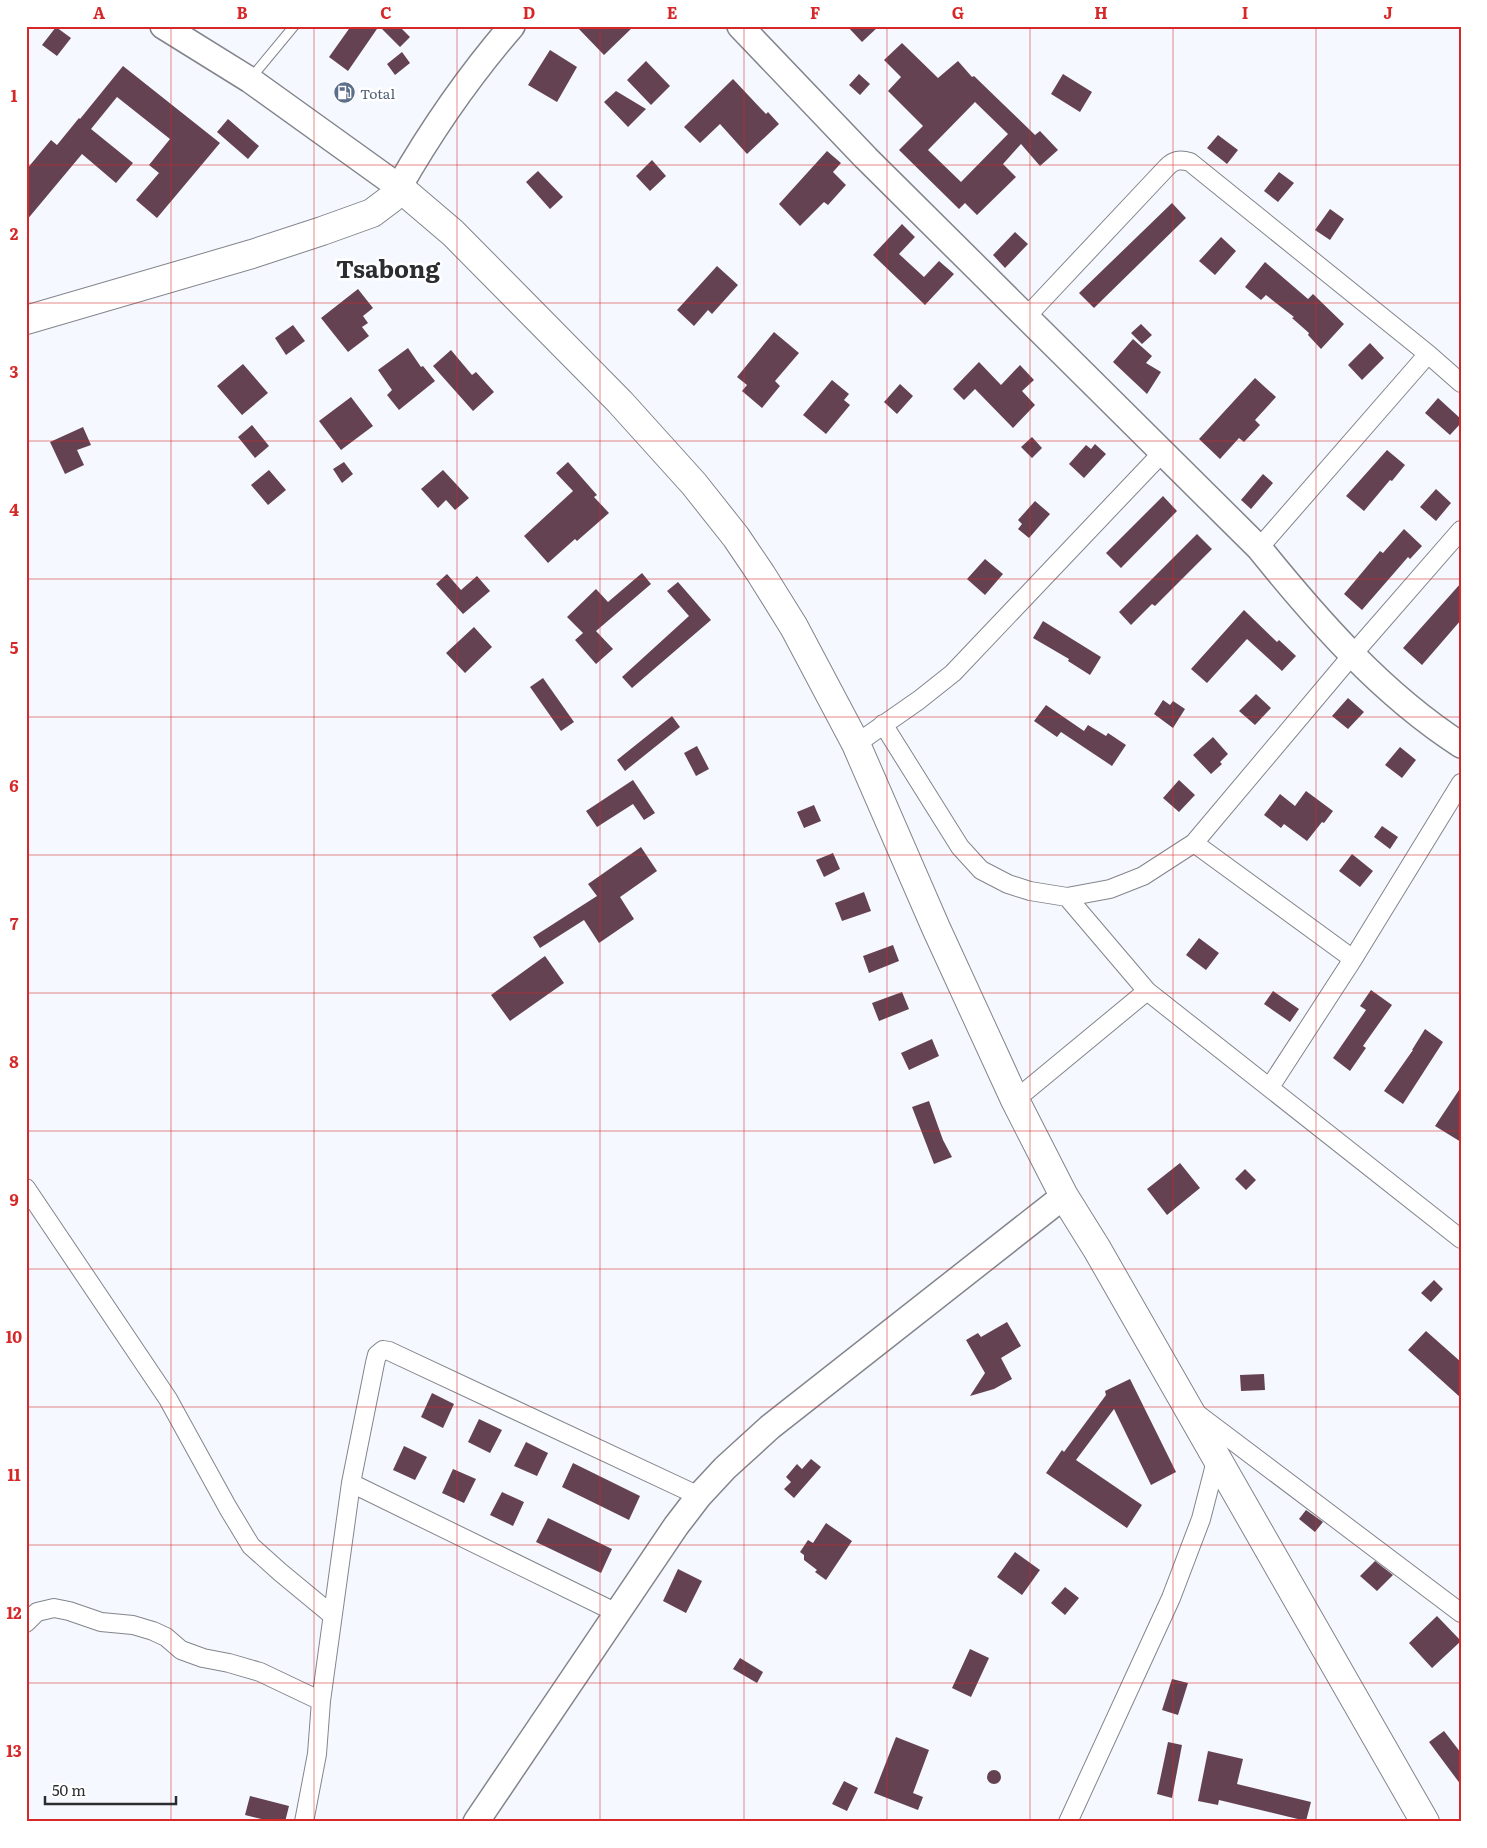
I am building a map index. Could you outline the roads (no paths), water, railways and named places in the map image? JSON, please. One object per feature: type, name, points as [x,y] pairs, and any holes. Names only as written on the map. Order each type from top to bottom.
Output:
[{"type":"main road","points":[[26,320],[252,254],[322,231],[372,213],[392,198],[400,187],[453,233],[487,266],[620,402],[694,484],[736,537],[794,627],[856,744],[936,928],[1015,1100],[1064,1196],[1097,1249],[1217,1457],[1425,1822]]},
{"type":"street","points":[[163,26],[250,80],[400,187],[426,140],[460,91],[512,26]]},
{"type":"street","points":[[740,26],[866,158],[1259,548],[1299,597],[1390,691],[1445,735],[1461,745]]},
{"type":"street","points":[[1027,316],[1172,162],[1184,160],[1190,162],[1428,354],[1461,383]]},
{"type":"street","points":[[1259,548],[1428,354]]},
{"type":"street","points":[[856,744],[919,700],[953,673],[1163,452]]},
{"type":"street","points":[[883,724],[960,847],[981,870],[1008,884],[1030,891],[1067,897],[1110,889],[1144,876],[1194,843],[1353,654],[1461,530]]},
{"type":"street","points":[[1270,1088],[1353,959],[1461,783]]},
{"type":"street","points":[[1194,843],[1353,959]]},
{"type":"street","points":[[1067,897],[1147,991],[1461,1239]]},
{"type":"street","points":[[1015,1100],[1147,991]]},
{"type":"street","points":[[26,1188],[168,1399],[251,1546],[332,1615]]},
{"type":"street","points":[[476,1822],[676,1526],[699,1496],[725,1468],[770,1427],[1064,1196]]},
{"type":"street","points":[[304,1822],[317,1754],[321,1701],[351,1483],[375,1363],[377,1355],[383,1350],[389,1351],[699,1496]]},
{"type":"street","points":[[1187,1407],[1461,1614]]},
{"type":"street","points":[[1068,1822],[1178,1580],[1200,1519],[1217,1457]]},
{"type":"street","points":[[351,1483],[617,1613]]},
{"type":"street","points":[[26,1623],[37,1612],[54,1608],[101,1622],[133,1625],[153,1630],[166,1637],[181,1650],[203,1658],[260,1672],[321,1701]]},
{"type":"lane","points":[[250,80],[294,26]]},
{"type":"place","name":"Total","points":[[344,93]]},
{"type":"district","name":"Tsabong","points":[[388,267]]}]
